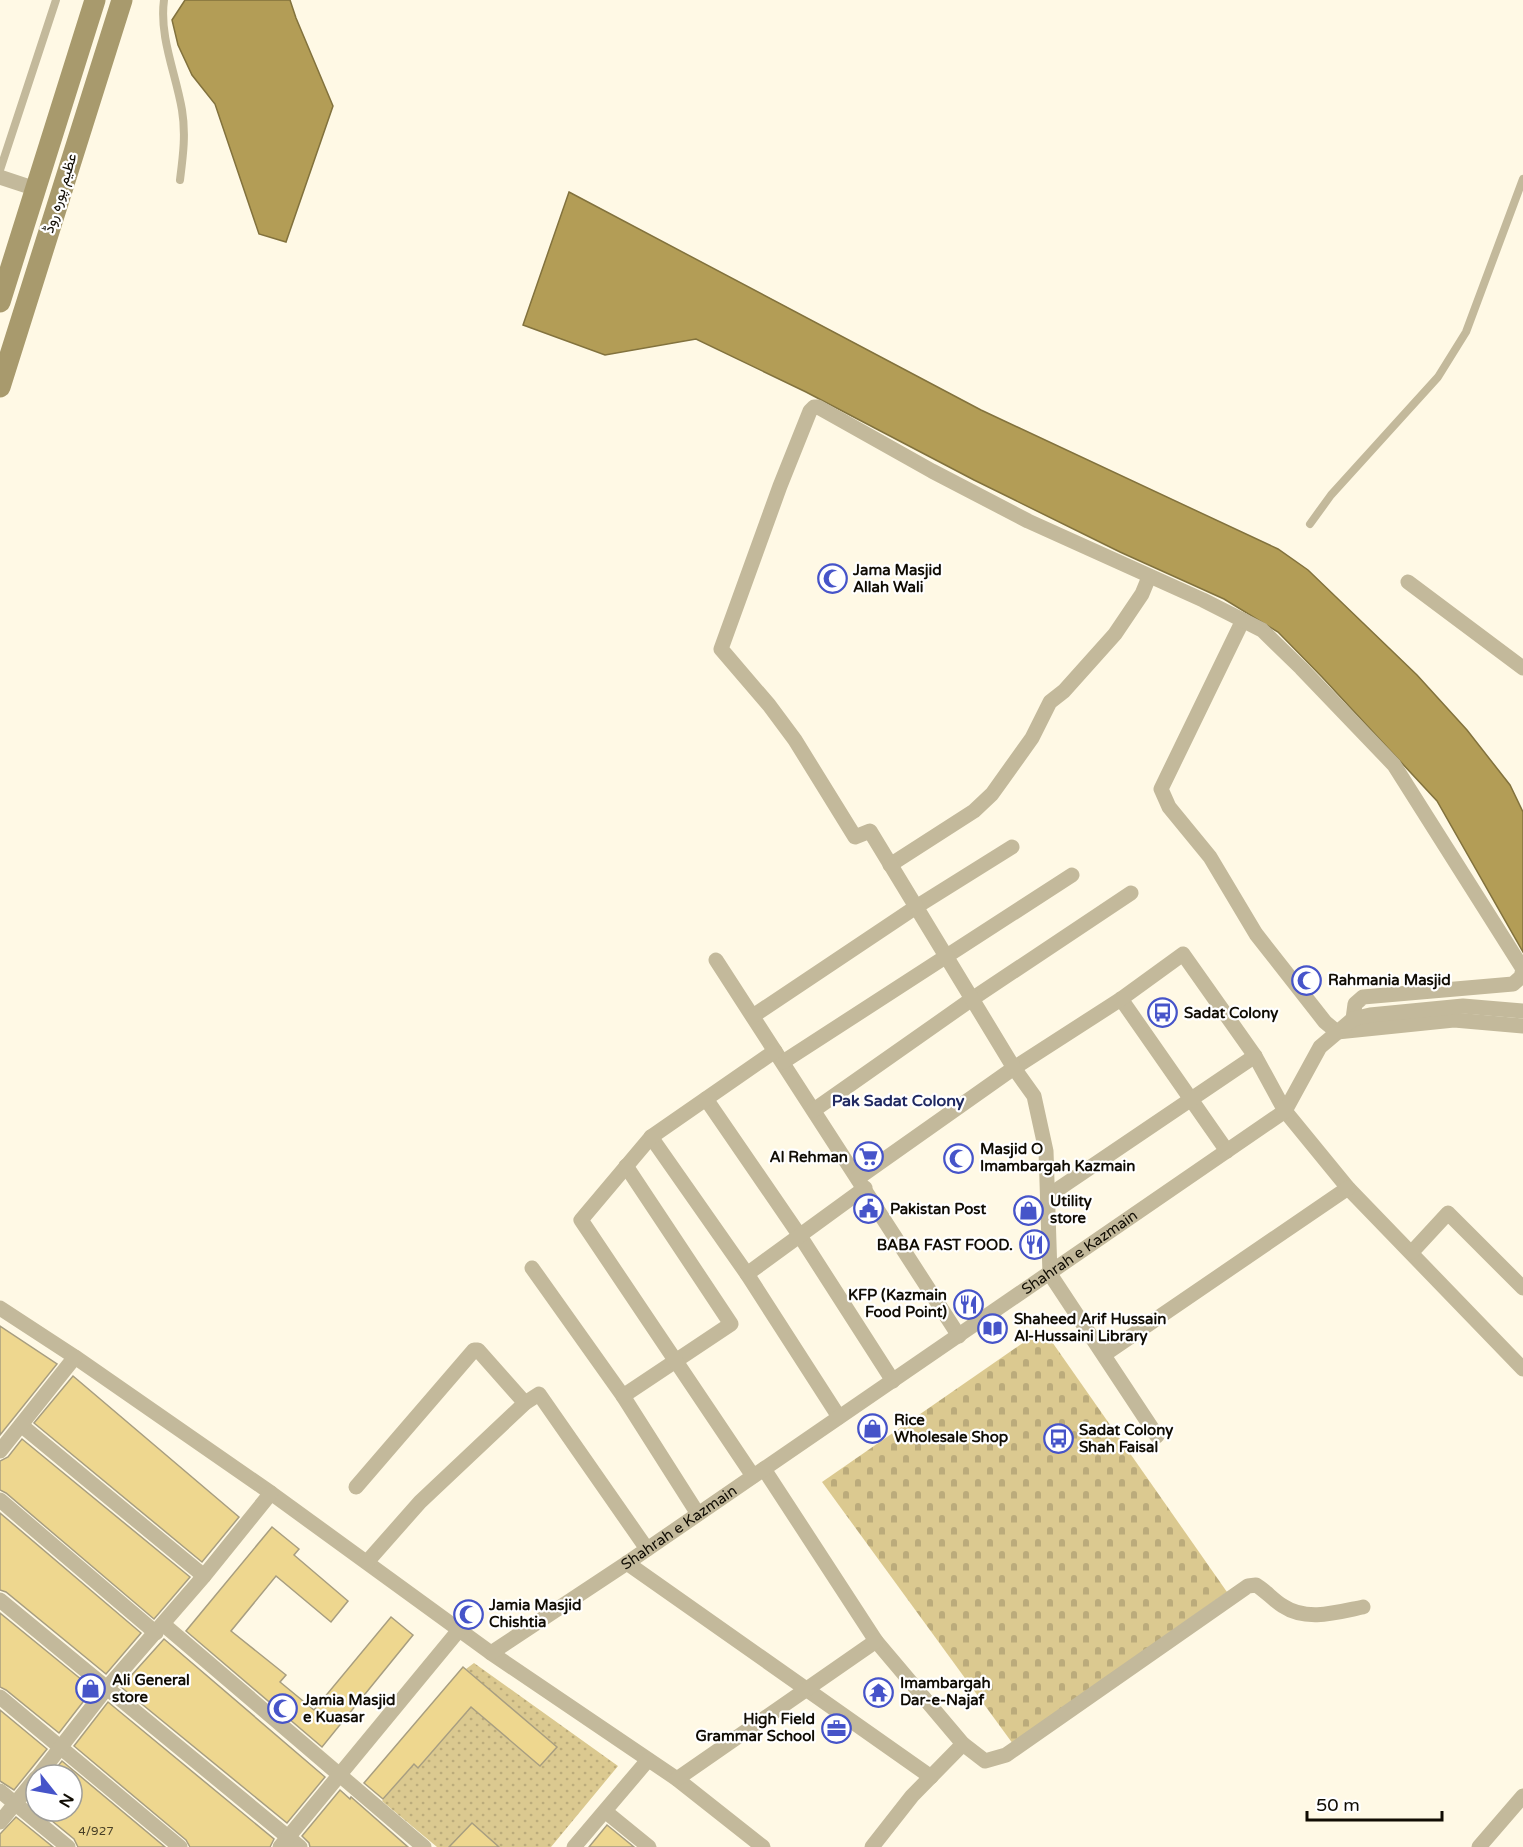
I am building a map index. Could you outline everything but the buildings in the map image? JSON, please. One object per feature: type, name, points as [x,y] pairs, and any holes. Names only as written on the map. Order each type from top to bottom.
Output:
[{"type":"main road","name":"عظیم پورہ روڈ","points":[[0,302],[95,0]]},
{"type":"main road","name":"عظیم پورہ روڈ","points":[[0,387],[122,0]]},
{"type":"street","points":[[0,177],[36,189]]},
{"type":"street","points":[[1157,1436],[1105,1354],[1050,1274],[1046,1151],[1034,1096],[1014,1068],[870,831],[855,837],[795,740],[770,705],[721,649],[780,486],[810,411],[814,407],[818,407],[990,501],[1149,577],[1203,600],[1262,630],[1394,765],[1523,969],[1521,977],[1513,984],[1363,997],[1355,1004],[1353,1019]]},
{"type":"street","points":[[890,865],[974,811],[992,794],[1032,738],[1050,702],[1064,691],[1115,634],[1142,594],[1149,577]]},
{"type":"street","points":[[1408,582],[1523,668]]},
{"type":"street","points":[[1243,620],[1161,789],[1169,807],[1210,857],[1256,934],[1325,1022],[1337,1032],[1454,1020],[1522,1016]]},
{"type":"street","points":[[753,1016],[1012,846]]},
{"type":"street","points":[[1072,875],[945,955],[706,1099],[651,1137],[580,1220],[876,1641],[963,1744],[985,1761],[1006,1755],[1227,1600],[1252,1585],[1299,1613],[1323,1614],[1363,1607]]},
{"type":"street","points":[[814,1110],[972,999],[1131,893]]},
{"type":"street","points":[[747,1274],[800,1236],[862,1183],[1014,1068],[1121,999],[1184,954],[1255,1056],[1285,1111],[1348,1188],[1523,1369]]},
{"type":"street","points":[[716,960],[959,1336]]},
{"type":"street","points":[[1121,999],[1227,1151]]},
{"type":"street","name":"Shahrah e Kazmain","points":[[491,1653],[627,1563],[1285,1111],[1320,1047],[1353,1019],[1370,1015],[1462,1006],[1522,1016]]},
{"type":"street","points":[[1048,1196],[1255,1056]]},
{"type":"street","points":[[706,1099],[800,1236],[893,1381]]},
{"type":"street","points":[[651,1137],[747,1274],[839,1417]]},
{"type":"street","points":[[623,1396],[731,1324],[626,1166]]},
{"type":"street","points":[[1105,1354],[1348,1188]]},
{"type":"street","points":[[1412,1252],[1448,1213],[1523,1288]]},
{"type":"street","points":[[532,1268],[623,1396],[698,1514]]},
{"type":"street","points":[[0,1308],[75,1357],[271,1493],[491,1653],[677,1779],[764,1847]]},
{"type":"street","points":[[356,1487],[474,1350],[478,1350],[525,1404]]},
{"type":"street","points":[[0,1451],[75,1357]]},
{"type":"street","points":[[367,1562],[420,1502],[525,1404],[539,1394],[647,1549]]},
{"type":"street","points":[[21,1425],[204,1576]]},
{"type":"street","points":[[49,1763],[106,1689],[204,1576],[271,1493]]},
{"type":"street","points":[[0,1500],[340,1775],[424,1847]]},
{"type":"street","points":[[627,1563],[931,1777]]},
{"type":"street","points":[[0,1600],[289,1844],[340,1775],[459,1630]]},
{"type":"street","points":[[677,1779],[876,1641]]},
{"type":"street","points":[[0,1697],[180,1847]]},
{"type":"street","points":[[872,1847],[912,1796],[963,1744]]},
{"type":"street","points":[[574,1847],[648,1760]]},
{"type":"street","points":[[0,1791],[68,1847]]},
{"type":"street","points":[[0,1822],[24,1792]]},
{"type":"street","points":[[1479,1847],[1523,1796]]},
{"type":"street","points":[[606,1812],[649,1847]]},
{"type":"lane","points":[[0,170],[56,0]]},
{"type":"lane","points":[[164,0],[162,14],[164,30],[182,111],[185,140],[180,180]]},
{"type":"lane","points":[[1310,524],[1331,495],[1438,377],[1466,332],[1523,179]]},
{"type":"green space","points":[[1043,1329],[1227,1592],[1013,1744],[822,1482]]},
{"type":"green space","points":[[474,1663],[618,1766],[551,1847],[437,1847],[382,1801],[414,1764],[419,1767],[471,1707],[540,1766],[556,1747],[466,1669]]},
{"type":"shaded area","points":[[185,0],[290,0],[333,106],[286,242],[259,234],[215,104],[192,75],[178,45],[172,20]]},
{"type":"shaded area","points":[[569,192],[981,410],[1278,549],[1308,570],[1417,675],[1467,730],[1510,785],[1523,812],[1523,952],[1437,801],[1278,632],[1224,599],[1120,552],[974,480],[806,392],[696,339],[605,355],[523,325]]},
{"type":"place","name":"Jama Masjid Allah Wali","points":[[832,579]]},
{"type":"place","name":"Rahmania Masjid","points":[[1307,980]]},
{"type":"place","name":"Sadat Colony","points":[[1163,1013]]},
{"type":"place","name":"Al Rehman","points":[[869,1157]]},
{"type":"place","name":"Masjid O Imambargah Kazmain","points":[[959,1158]]},
{"type":"place","name":"Pakistan Post","points":[[869,1209]]},
{"type":"place","name":"Utility store","points":[[1029,1210]]},
{"type":"place","name":"BABA FAST FOOD.","points":[[1034,1245]]},
{"type":"place","name":"KFP (Kazmain Food Point)","points":[[968,1304]]},
{"type":"place","name":"Shaheed Arif Hussain Al-Hussaini Library","points":[[993,1328]]},
{"type":"place","name":"Rice Wholesale Shop","points":[[873,1429]]},
{"type":"place","name":"Sadat Colony Shah Faisal","points":[[1058,1439]]},
{"type":"place","name":"Jamia Masjid Chishtia","points":[[468,1614]]},
{"type":"place","name":"Ali General store","points":[[91,1689]]},
{"type":"place","name":"Imambargah Dar-e-Najaf","points":[[879,1692]]},
{"type":"place","name":"Jamia Masjid e Kuasar","points":[[282,1709]]},
{"type":"place","name":"High Field Grammar School","points":[[836,1728]]},
{"type":"district","name":"Pak Sadat Colony","points":[[898,1101]]}]
